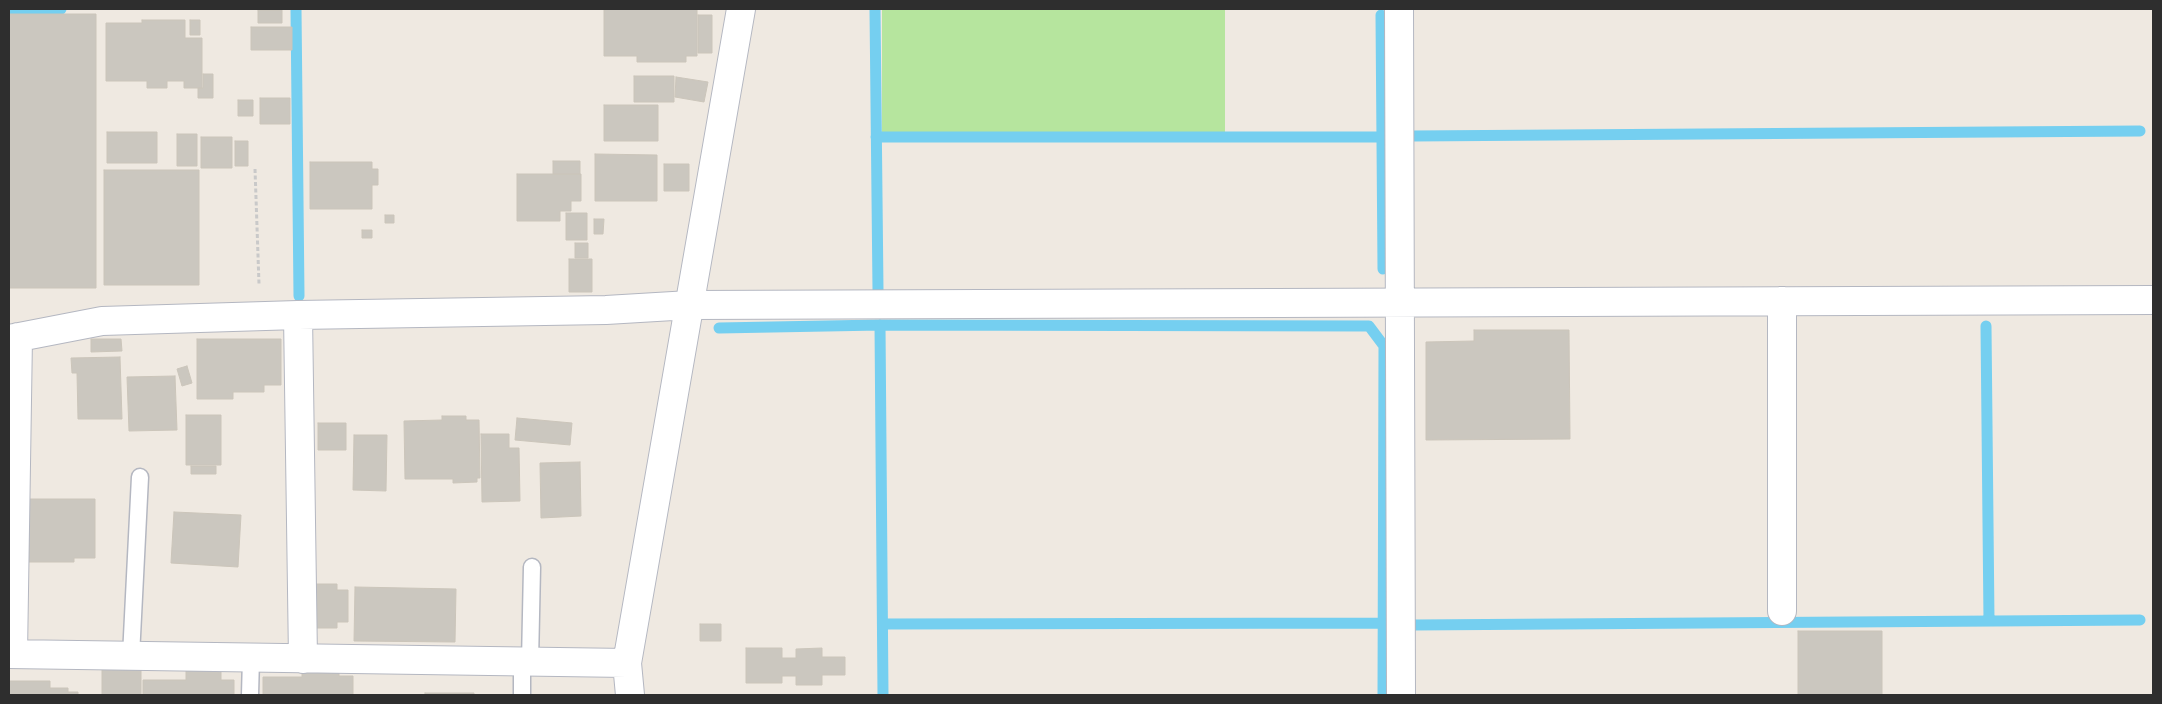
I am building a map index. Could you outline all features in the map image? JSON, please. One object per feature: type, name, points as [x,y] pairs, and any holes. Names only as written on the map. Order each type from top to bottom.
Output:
[{"type":"street","points":[[630,695],[628,663],[741,9]]},
{"type":"street","points":[[1399,9],[1401,695]]},
{"type":"street","points":[[628,663],[11,654],[13,338],[102,321],[298,315],[606,310],[690,305],[2153,300]]},
{"type":"street","points":[[1782,302],[1782,611]]},
{"type":"street","points":[[298,315],[303,658]]},
{"type":"lane","points":[[131,656],[140,477]]},
{"type":"lane","points":[[522,695],[532,567]]},
{"type":"lane","points":[[250,695],[251,658]]},
{"type":"path","points":[[255,169],[260,316]]},
{"type":"green space","points":[[882,9],[1225,9],[1225,132],[882,132]]},
{"type":"building","points":[[604,9],[697,9],[697,56],[686,56],[686,62],[637,62],[637,56],[604,56]]},
{"type":"building","points":[[258,10],[282,10],[282,23],[258,23]]},
{"type":"building","points":[[9,14],[96,14],[96,288],[9,288]]},
{"type":"building","points":[[698,15],[712,15],[712,53],[698,53]]},
{"type":"building","points":[[142,20],[185,20],[185,38],[202,38],[202,88],[184,88],[184,81],[167,81],[167,88],[147,88],[147,81],[106,81],[106,23],[142,23]]},
{"type":"building","points":[[190,20],[200,20],[200,35],[190,35]]},
{"type":"building","points":[[251,27],[292,27],[292,50],[251,50]]},
{"type":"building","points":[[203,74],[213,74],[213,98],[198,98],[198,88],[203,88]]},
{"type":"building","points":[[634,76],[674,76],[674,102],[634,102]]},
{"type":"building","points":[[676,77],[708,82],[704,102],[675,97]]},
{"type":"building","points":[[260,98],[290,98],[290,124],[260,124]]},
{"type":"building","points":[[238,100],[253,100],[253,116],[238,116]]},
{"type":"building","points":[[604,105],[658,105],[658,141],[604,141]]},
{"type":"building","points":[[107,132],[157,132],[157,163],[107,163]]},
{"type":"building","points":[[177,134],[197,134],[197,166],[177,166]]},
{"type":"building","points":[[201,137],[232,137],[232,168],[201,168]]},
{"type":"building","points":[[235,141],[248,141],[248,166],[235,166]]},
{"type":"building","points":[[595,154],[657,155],[657,201],[595,201]]},
{"type":"building","points":[[553,161],[580,161],[580,174],[553,174]]},
{"type":"building","points":[[310,162],[372,162],[372,169],[378,169],[378,185],[372,185],[372,209],[310,209]]},
{"type":"building","points":[[664,164],[689,164],[689,191],[664,191]]},
{"type":"building","points":[[104,170],[199,170],[199,285],[104,285]]},
{"type":"building","points":[[517,174],[581,174],[581,201],[571,201],[571,211],[560,211],[560,221],[517,221]]},
{"type":"building","points":[[566,213],[587,213],[587,240],[566,240]]},
{"type":"building","points":[[385,215],[394,215],[394,223],[385,223]]},
{"type":"building","points":[[594,219],[604,219],[603,234],[594,234]]},
{"type":"building","points":[[362,230],[372,230],[372,238],[362,238]]},
{"type":"building","points":[[575,243],[588,243],[588,258],[575,258]]},
{"type":"building","points":[[569,259],[592,259],[592,292],[569,292]]},
{"type":"building","points":[[1474,330],[1569,330],[1570,439],[1426,440],[1426,342],[1474,341]]},
{"type":"building","points":[[91,339],[121,339],[122,351],[91,352]]},
{"type":"building","points":[[197,339],[281,339],[281,385],[264,385],[264,392],[233,392],[233,399],[197,399]]},
{"type":"building","points":[[120,357],[122,419],[78,419],[77,373],[72,373],[71,358]]},
{"type":"building","points":[[187,366],[192,383],[182,386],[177,369]]},
{"type":"building","points":[[175,376],[177,430],[129,431],[127,377]]},
{"type":"building","points":[[186,415],[221,415],[221,465],[186,465]]},
{"type":"building","points":[[442,416],[466,416],[466,420],[479,420],[480,478],[477,478],[477,482],[453,483],[453,479],[405,479],[404,421],[442,420]]},
{"type":"building","points":[[517,418],[572,423],[570,445],[515,440]]},
{"type":"building","points":[[318,423],[346,423],[346,450],[318,450]]},
{"type":"building","points":[[481,434],[509,434],[509,448],[519,448],[520,501],[482,502]]},
{"type":"building","points":[[354,435],[387,435],[386,491],[353,490]]},
{"type":"building","points":[[580,462],[581,516],[541,518],[540,463]]},
{"type":"building","points":[[191,466],[216,466],[216,474],[191,474]]},
{"type":"building","points":[[26,499],[95,499],[95,558],[74,558],[74,562],[26,562]]},
{"type":"building","points":[[174,512],[241,515],[238,567],[171,563]]},
{"type":"building","points":[[312,584],[337,584],[337,590],[348,590],[348,622],[337,622],[337,628],[312,628]]},
{"type":"building","points":[[355,587],[456,589],[455,642],[354,641]]},
{"type":"building","points":[[700,624],[721,624],[721,641],[700,641]]},
{"type":"building","points":[[1798,631],[1882,631],[1882,695],[1798,695]]},
{"type":"building","points":[[746,648],[782,648],[782,658],[796,658],[796,649],[822,648],[822,657],[845,657],[845,675],[822,675],[822,685],[796,685],[796,676],[782,676],[782,683],[746,683]]},
{"type":"building","points":[[102,669],[141,669],[141,695],[102,695]]},
{"type":"building","points":[[186,669],[221,669],[221,680],[234,680],[234,695],[143,695],[143,680],[186,680]]},
{"type":"building","points":[[302,670],[339,670],[339,676],[353,676],[353,695],[263,695],[263,677],[302,677]]},
{"type":"building","points":[[9,681],[50,681],[50,688],[68,688],[68,692],[78,692],[78,695],[9,695]]},
{"type":"building","points":[[425,693],[474,693],[474,695],[425,695]]},
{"type":"waterway","points":[[9,9],[61,9]]},
{"type":"waterway","points":[[296,9],[299,296]]},
{"type":"waterway","points":[[875,9],[878,290]]},
{"type":"waterway","points":[[1381,15],[1383,269]]},
{"type":"waterway","points":[[1412,136],[2140,131]]},
{"type":"waterway","points":[[876,137],[1382,137]]},
{"type":"waterway","points":[[880,325],[883,695]]},
{"type":"waterway","points":[[719,328],[880,325],[1369,326],[1384,346],[1383,695]]},
{"type":"waterway","points":[[1986,326],[1989,621]]},
{"type":"waterway","points":[[1413,625],[2140,620]]},
{"type":"waterway","points":[[883,624],[1383,623]]}]
